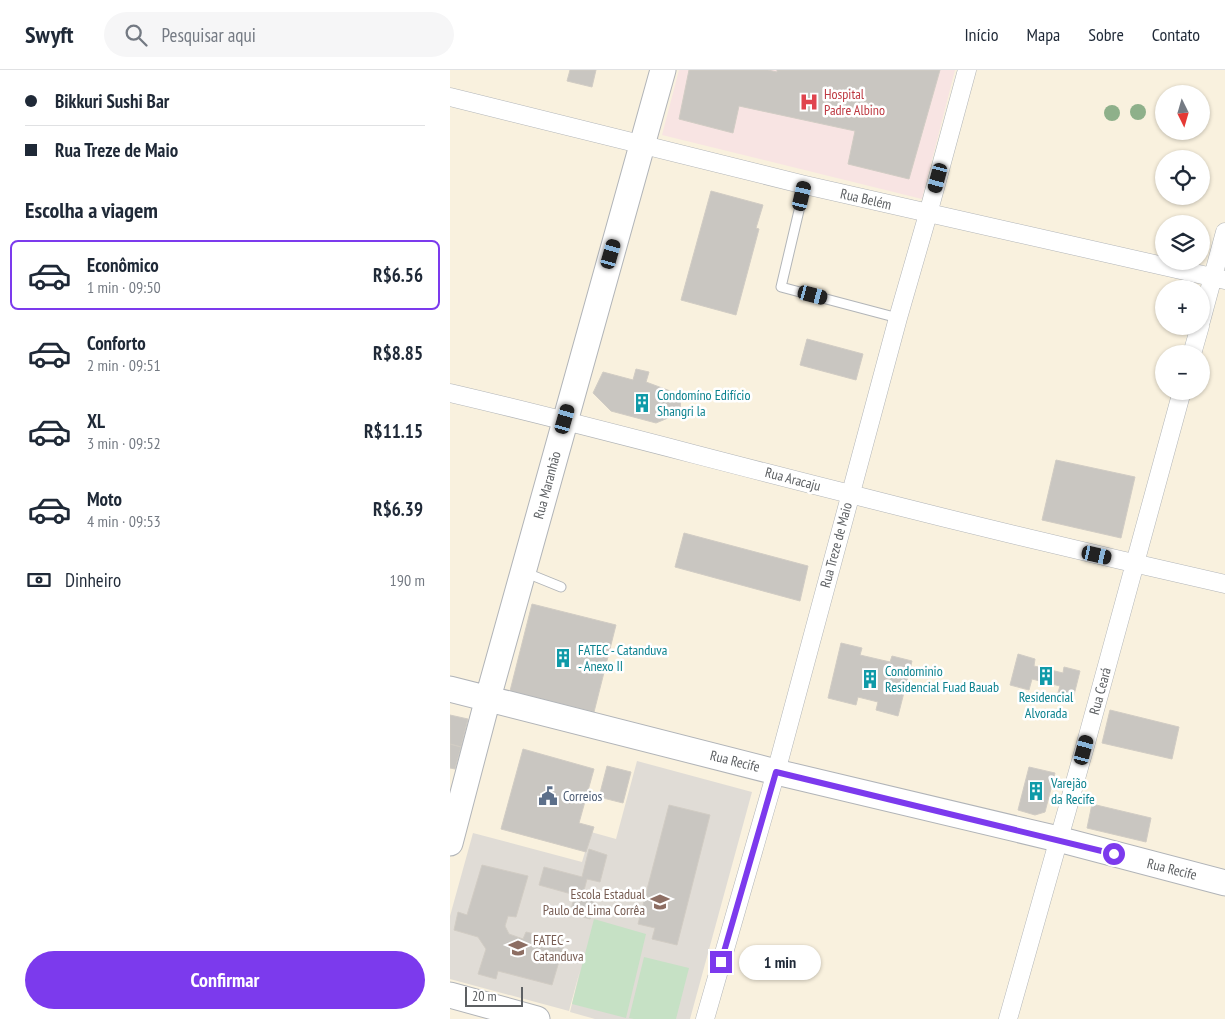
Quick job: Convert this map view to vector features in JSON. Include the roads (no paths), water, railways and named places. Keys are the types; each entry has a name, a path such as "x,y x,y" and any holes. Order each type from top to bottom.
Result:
{"main road":[{"name":"Rua Maranhão","path":"450,843 488,698 663,70"},
{"name":"Rua Recife","path":"450,689 776,772 1225,882"},
{"path":"450,995 537,1019"}],"street":[{"name":"Rua Treze de Maio","path":"705,1019 776,772 850,494 967,70"},
{"name":"Rua Belém","path":"450,97 928,214 1219,278"},
{"path":"1210,300 1219,278 1225,232"},
{"name":"Rua Aracaju","path":"450,392 565,419 850,494 1134,564 1225,584"},
{"name":"Rua Ceará","path":"1008,1019 1180,400"}],"lane":[{"path":"805,185 781,287 898,318"},
{"path":"524,572 561,586"}],"place":[{"name":"Hospital Padre Albino","path":"809,102"},
{"name":"Condomíno Edifício Shangri la","path":"642,403"},
{"name":"FATEC - Catanduva - Anexo II","path":"563,658"},
{"name":"Residencial Alvorada","path":"1046,676"},
{"name":"Condominio Residencial Fuad Bauab","path":"870,679"},
{"name":"Varejão da Recife","path":"1036,791"},
{"name":"Correios","path":"548,796"},
{"name":"Escola Estadual Paulo de Lima Corrêa","path":"660,902"},
{"name":"FATEC - Catanduva","path":"518,948"}]}
